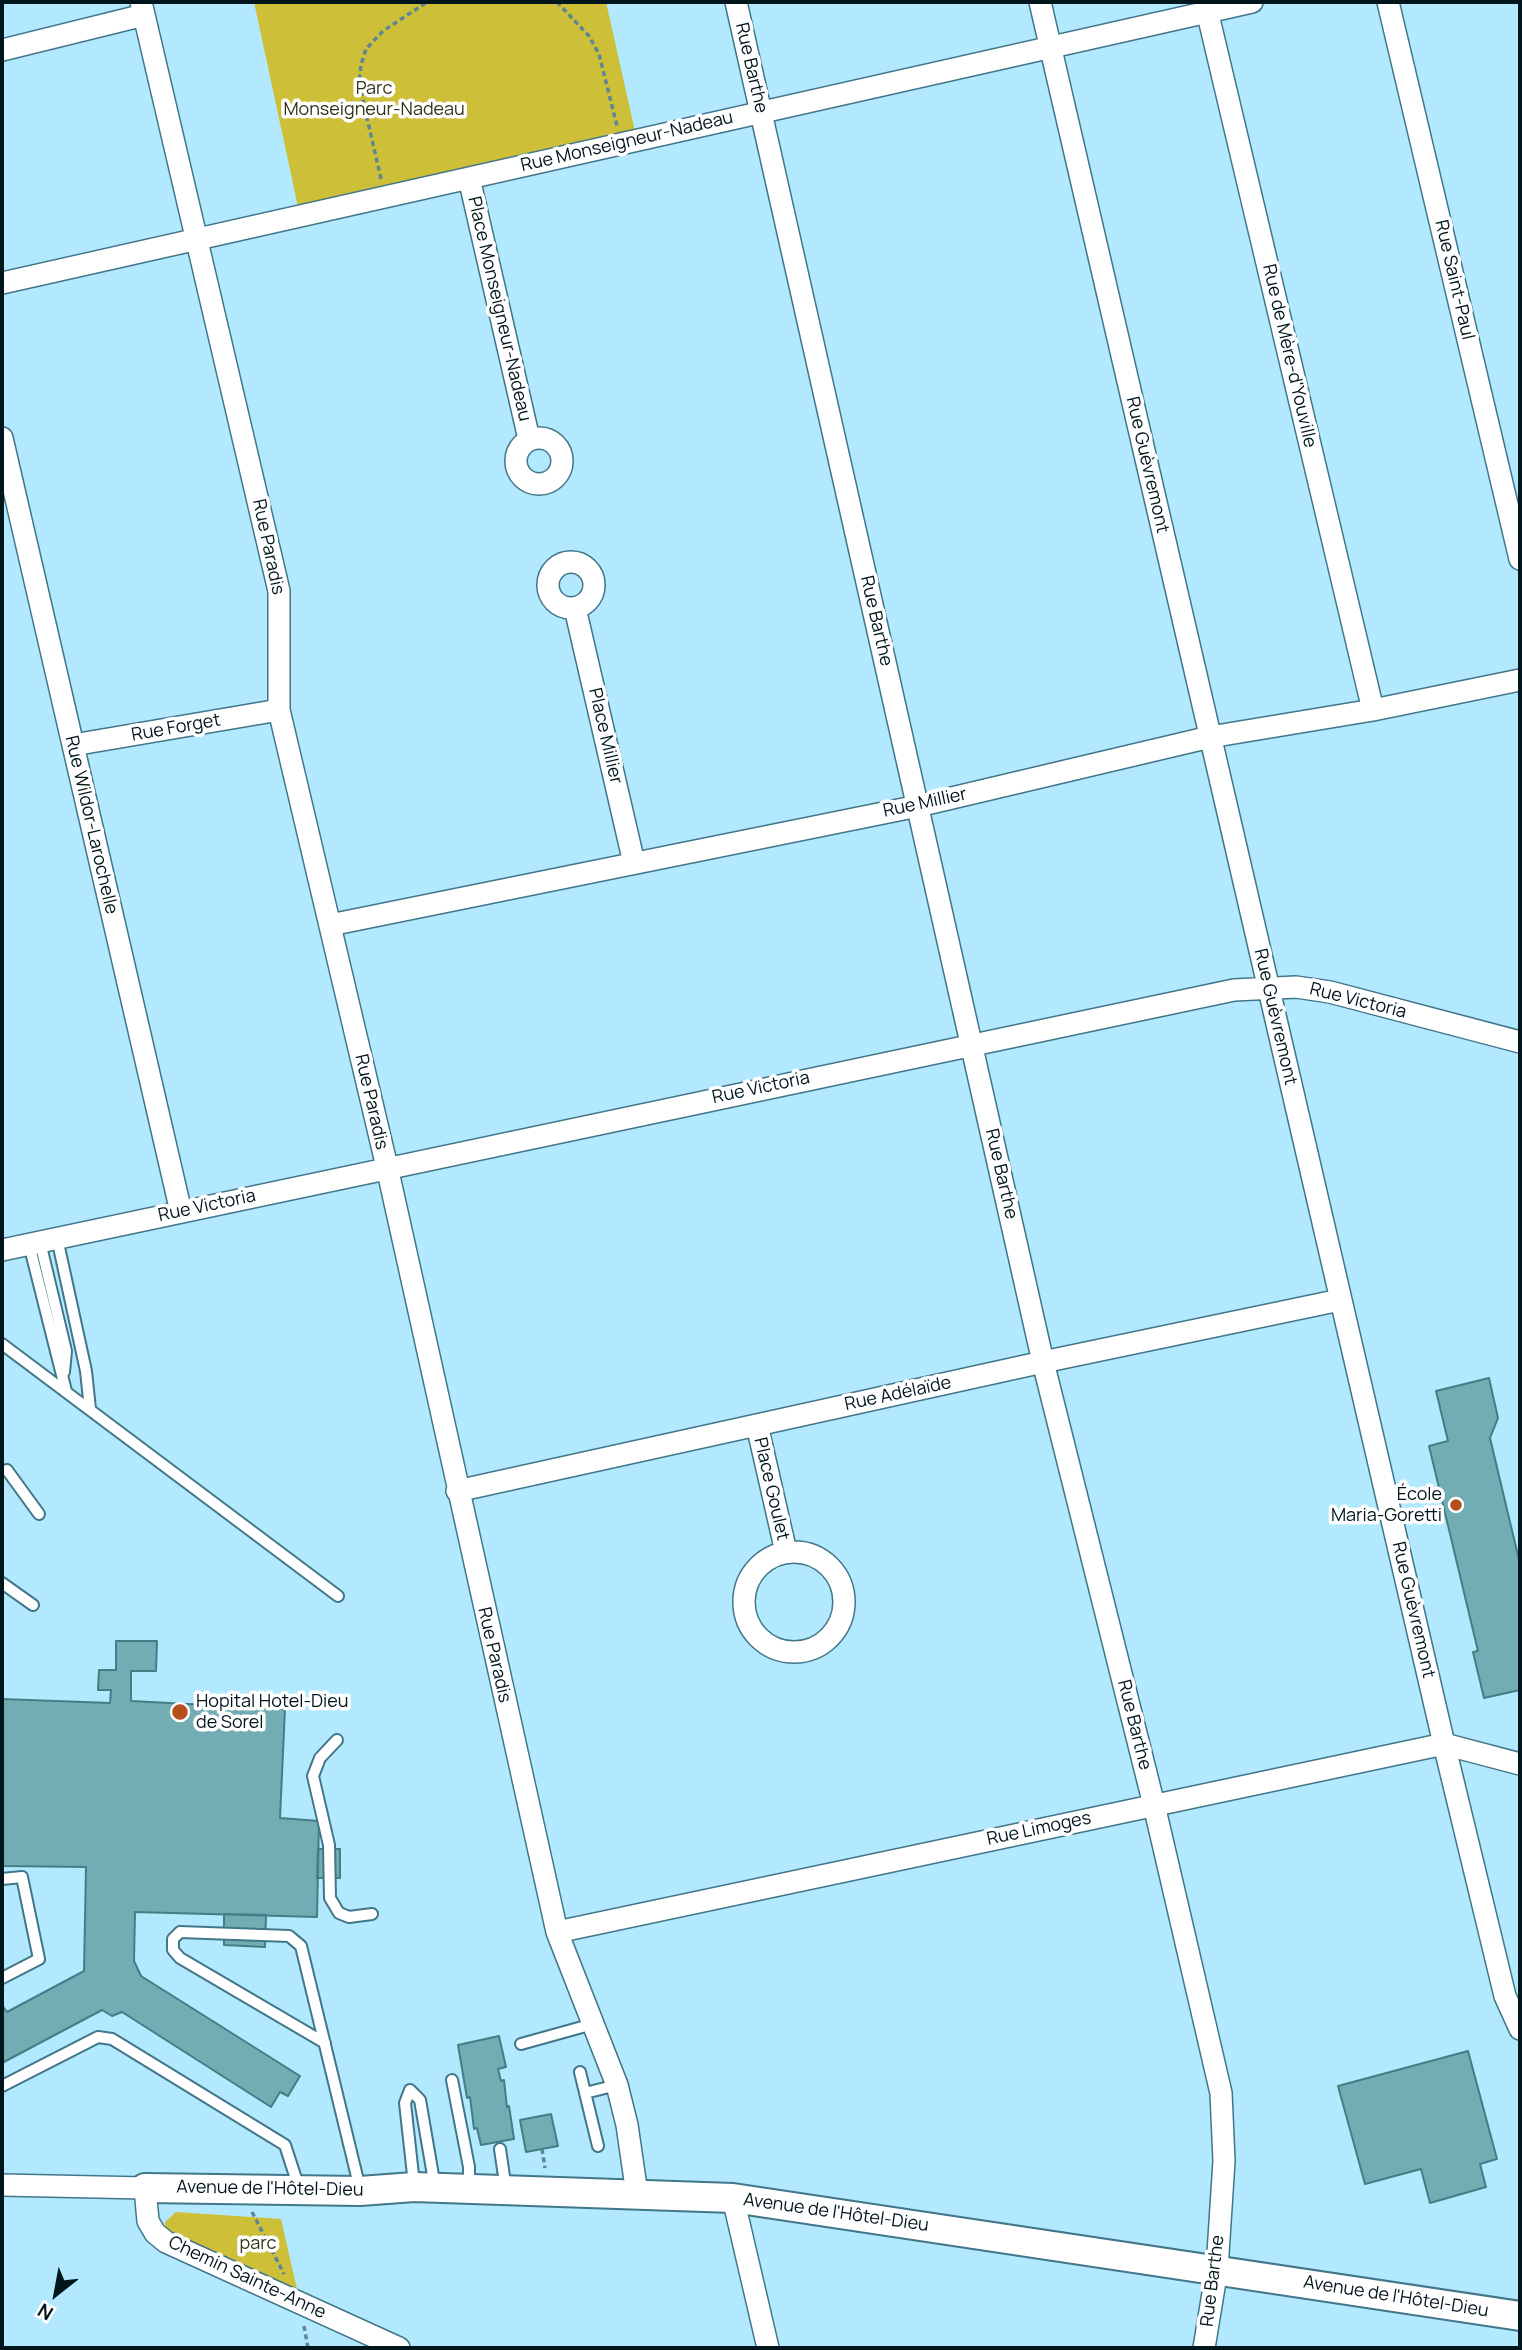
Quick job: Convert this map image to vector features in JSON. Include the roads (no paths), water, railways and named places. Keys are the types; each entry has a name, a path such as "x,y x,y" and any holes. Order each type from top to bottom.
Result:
{"street":[{"name":"Rue Barthe","path":"736,2 1043,1362 1154,1805 1221,2093 1224,2161 1217,2269 1204,2348"},
{"name":"Rue Guèvremont","path":"1040,2 1444,1744 1520,2029"},
{"name":"Rue Monseigneur-Nadeau","path":"2,283 1051,47 1206,7 1252,2"},
{"name":"Rue Saint-Paul","path":"1388,2 1520,559"},
{"name":"Rue de Mère-d'Youville","path":"1206,7 1373,710"},
{"path":"2,50 143,8"},
{"name":"Rue Paradis","path":"143,8 279,591 279,710 387,1167 557,1932 617,2085 627,2125 637,2194"},
{"name":"Place Monseigneur-Nadeau","path":"469,178 529,439"},
{"name":"Rue Wildor-Larochelle","path":"2,438 181,1212"},
{"name":"Place Millier","path":"575,608 634,863"},
{"name":"Rue Millier","path":"330,925 918,806 1210,737 1373,710 1520,680"},
{"name":"Rue Forget","path":"73,745 279,710"},
{"name":"Rue Victoria","path":"2,1250 972,1043 1234,990 1268,986 1330,992 1520,1042"},
{"name":"Rue Adélaïde","path":"457,1491 1043,1362 1340,1300"},
{"name":"Place Goulet","path":"757,1425 786,1552"},
{"name":"Place Goulet","path":"786,1552 802,1552 818,1557 841,1581 845,1598 840,1622 825,1642 794,1652 763,1641 752,1629 746,1614 744,1597 748,1581 757,1568 770,1558 786,1552"},
{"name":"Rue Limoges","path":"557,1932 1444,1744 1520,1764"},
{"path":"2,2185 145,2188"},
{"name":"Avenue de l'Hôtel-Dieu","path":"145,2188 360,2191 425,2187 733,2198 1520,2316"},
{"name":"Chemin Sainte-Anne","path":"145,2188 148,2221 155,2233 166,2242 399,2348"},
{"path":"733,2198 768,2348"}],"lane":[{"path":"42,1241 66,1351 66,1391"},
{"path":"42,1241 86,1371 90,1409"},
{"path":"2,1344 338,1596"},
{"path":"7,1470 40,1514"},
{"path":"2,1583 33,1605"},
{"path":"337,1740 320,1758 313,1776 329,1845 330,1898 339,1913 349,1917 372,1914"},
{"path":"2,1879 22,1877 39,1959 2,1978"},
{"path":"325,2043 180,1958 173,1950 173,1939 180,1932 289,1936 301,1946 325,2043 360,2191"},
{"path":"522,2044 593,2024"},
{"path":"2,2086 98,2037 112,2039 285,2145 299,2191"},
{"path":"580,2072 598,2146"},
{"path":"452,2080 468,2160 469,2189"},
{"path":"585,2093 617,2085"},
{"path":"411,2090 420,2100 425,2187 405,2103 411,2090"},
{"path":"500,2149 506,2190"}],"place":[{"name":"École Maria-Goretti","path":"1456,1505"},
{"name":"Hopital Hotel-Dieu de Sorel","path":"180,1712"}],"park label":[{"name":"Parc Monseigneur-Nadeau","path":"374,99"},
{"name":"parc","path":"258,2244"}]}
